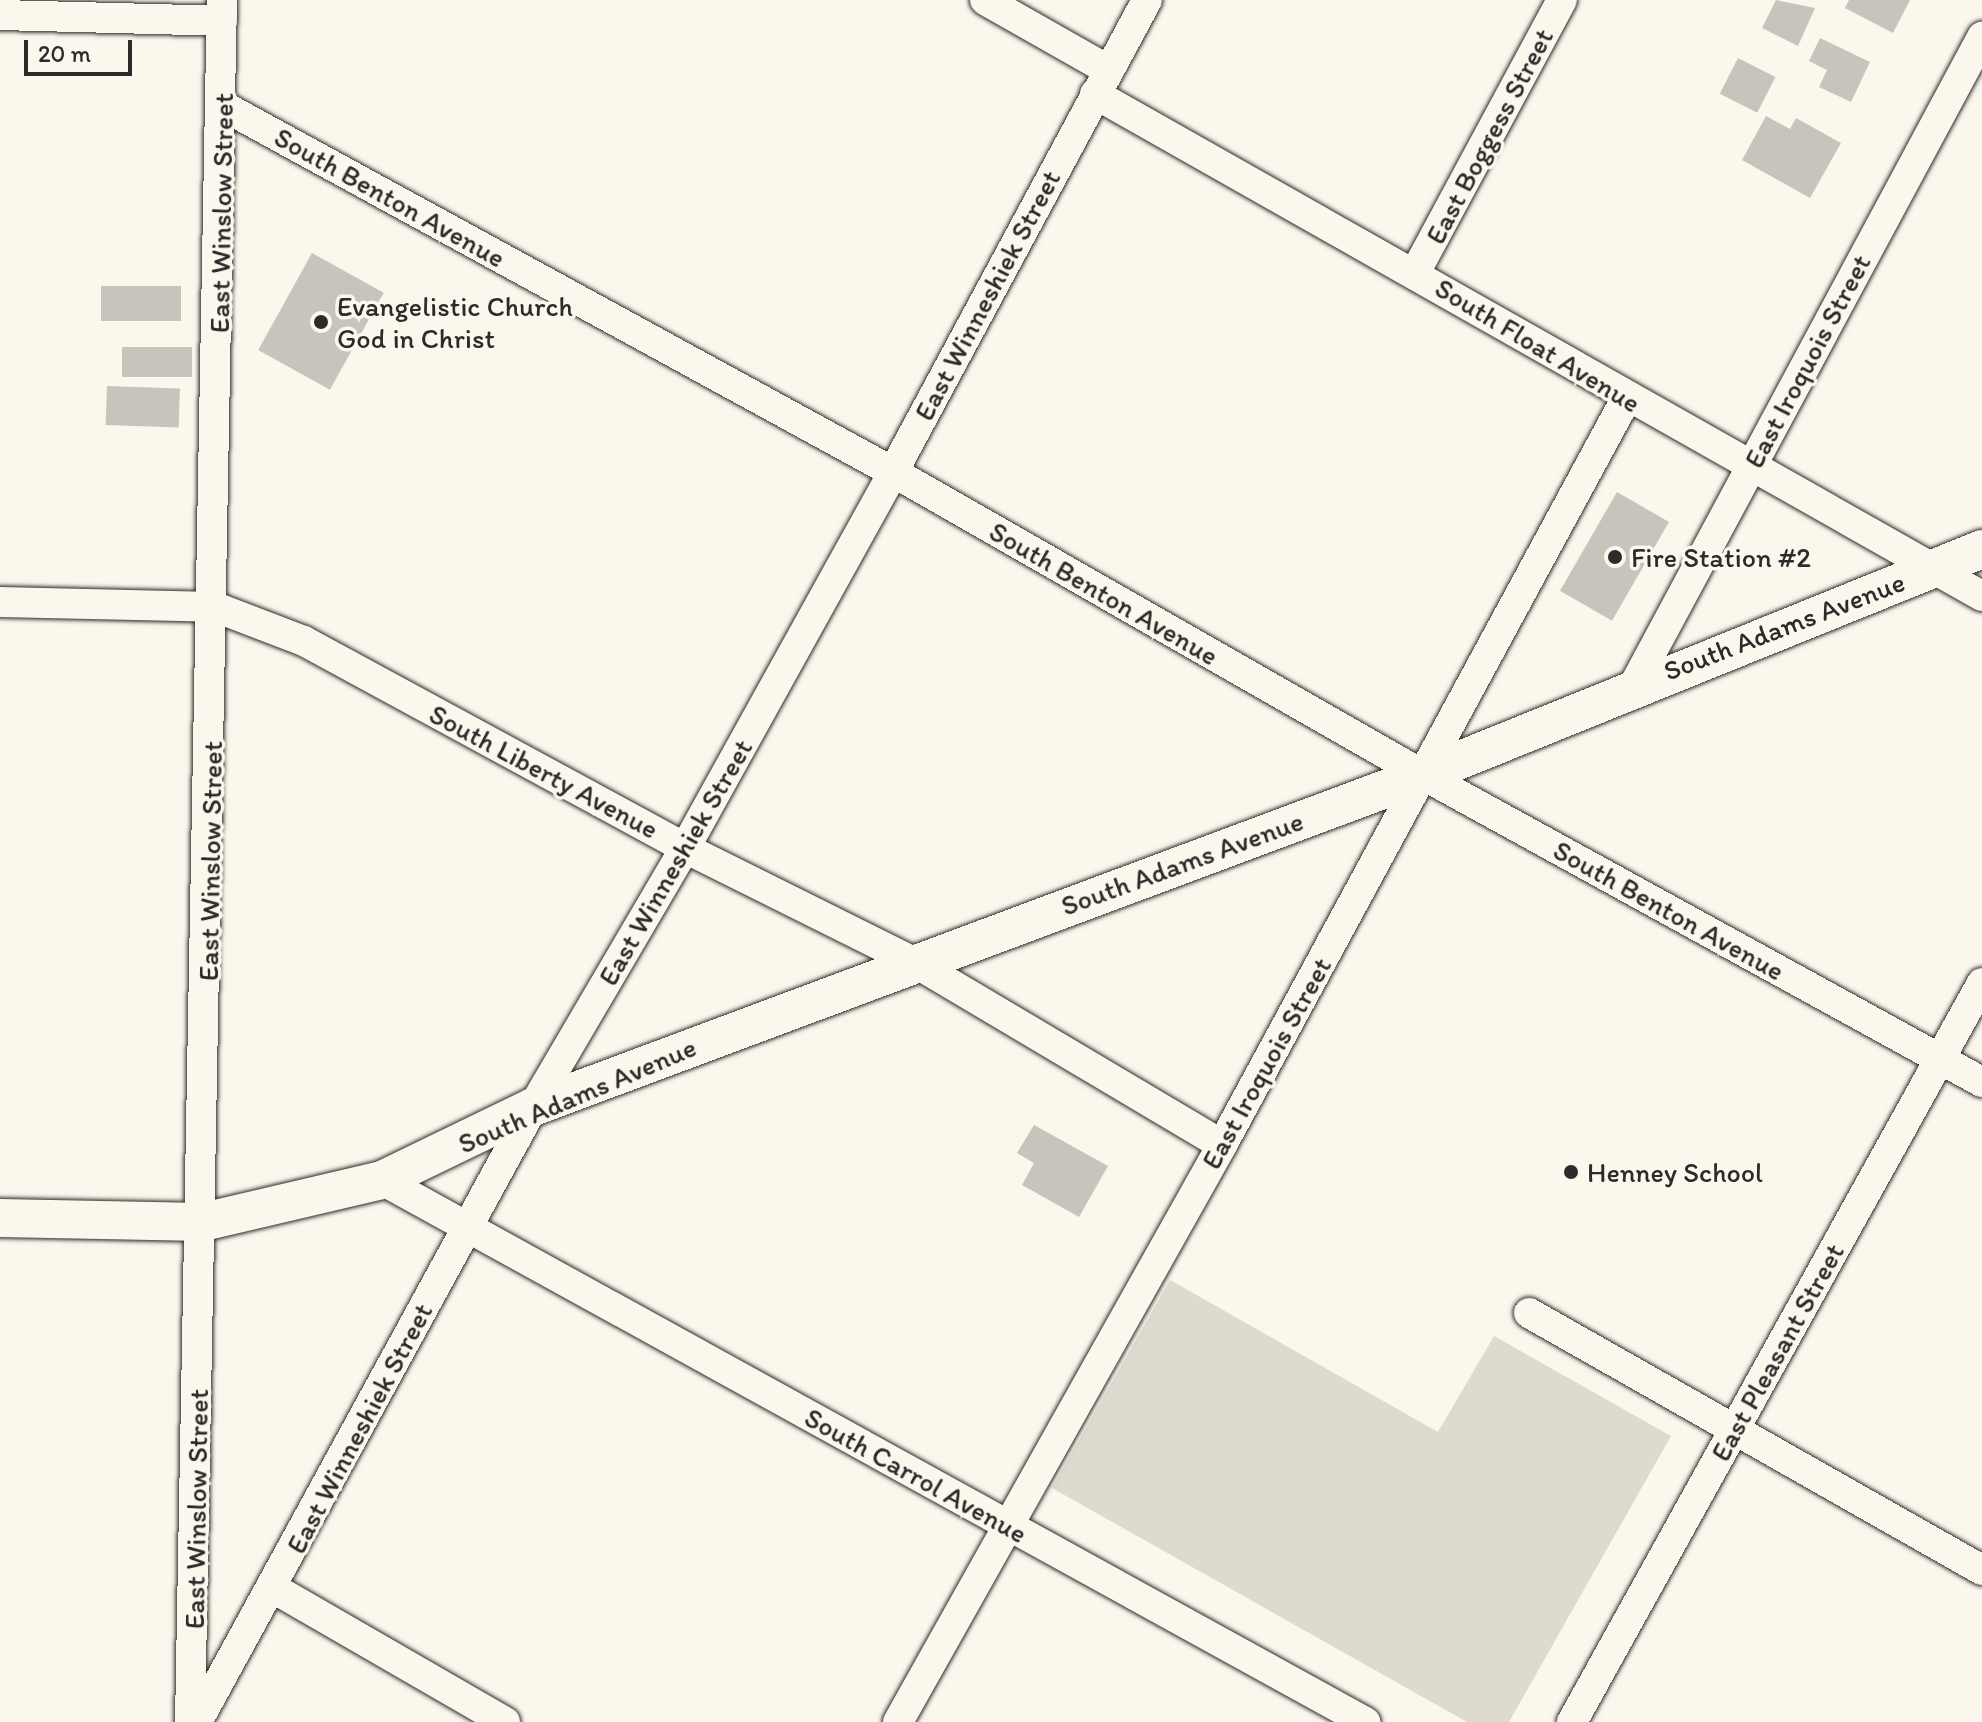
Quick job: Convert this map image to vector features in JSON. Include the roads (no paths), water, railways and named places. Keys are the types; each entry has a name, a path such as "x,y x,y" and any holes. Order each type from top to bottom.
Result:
{"street":[{"name":"South Float Avenue","path":"985,0 1102,82 1626,399 1982,596"},
{"name":"East Winneshiek Street","path":"197,1722 273,1588 533,1107 685,848 893,472 1147,0"},
{"name":"East Boggess Street","path":"1416,271 1562,0"},
{"path":"0,15 222,11"},
{"name":"East Winslow Street","path":"190,1722 215,607 222,11"},
{"name":"East Iroquois Street","path":"1634,685 1982,37"},
{"name":"South Benton Avenue","path":"223,106 893,472 1423,775 1982,1082"},
{"name":"East Iroquois Street","path":"898,1722 1222,1145 1626,399"},
{"name":"South Adams Avenue","path":"0,1218 203,1222 382,1180 533,1107 914,962 1423,775 1634,685 1982,549"},
{"name":"South Liberty Avenue","path":"0,602 215,607 304,641 685,848 914,962 1222,1145"},
{"name":"East Pleasant Street","path":"1572,1722 1982,983"},
{"path":"382,1180 467,1227"},
{"name":"South Carrol Avenue","path":"467,1227 1365,1722"},
{"path":"1529,1313 1982,1570"},
{"path":"273,1588 505,1722"}],"place":[{"name":"Evangelistic Church God in Christ","path":"321,322"},
{"name":"Fire Station #2","path":"1615,557"},
{"name":"Henney School","path":"1571,1172"}]}
